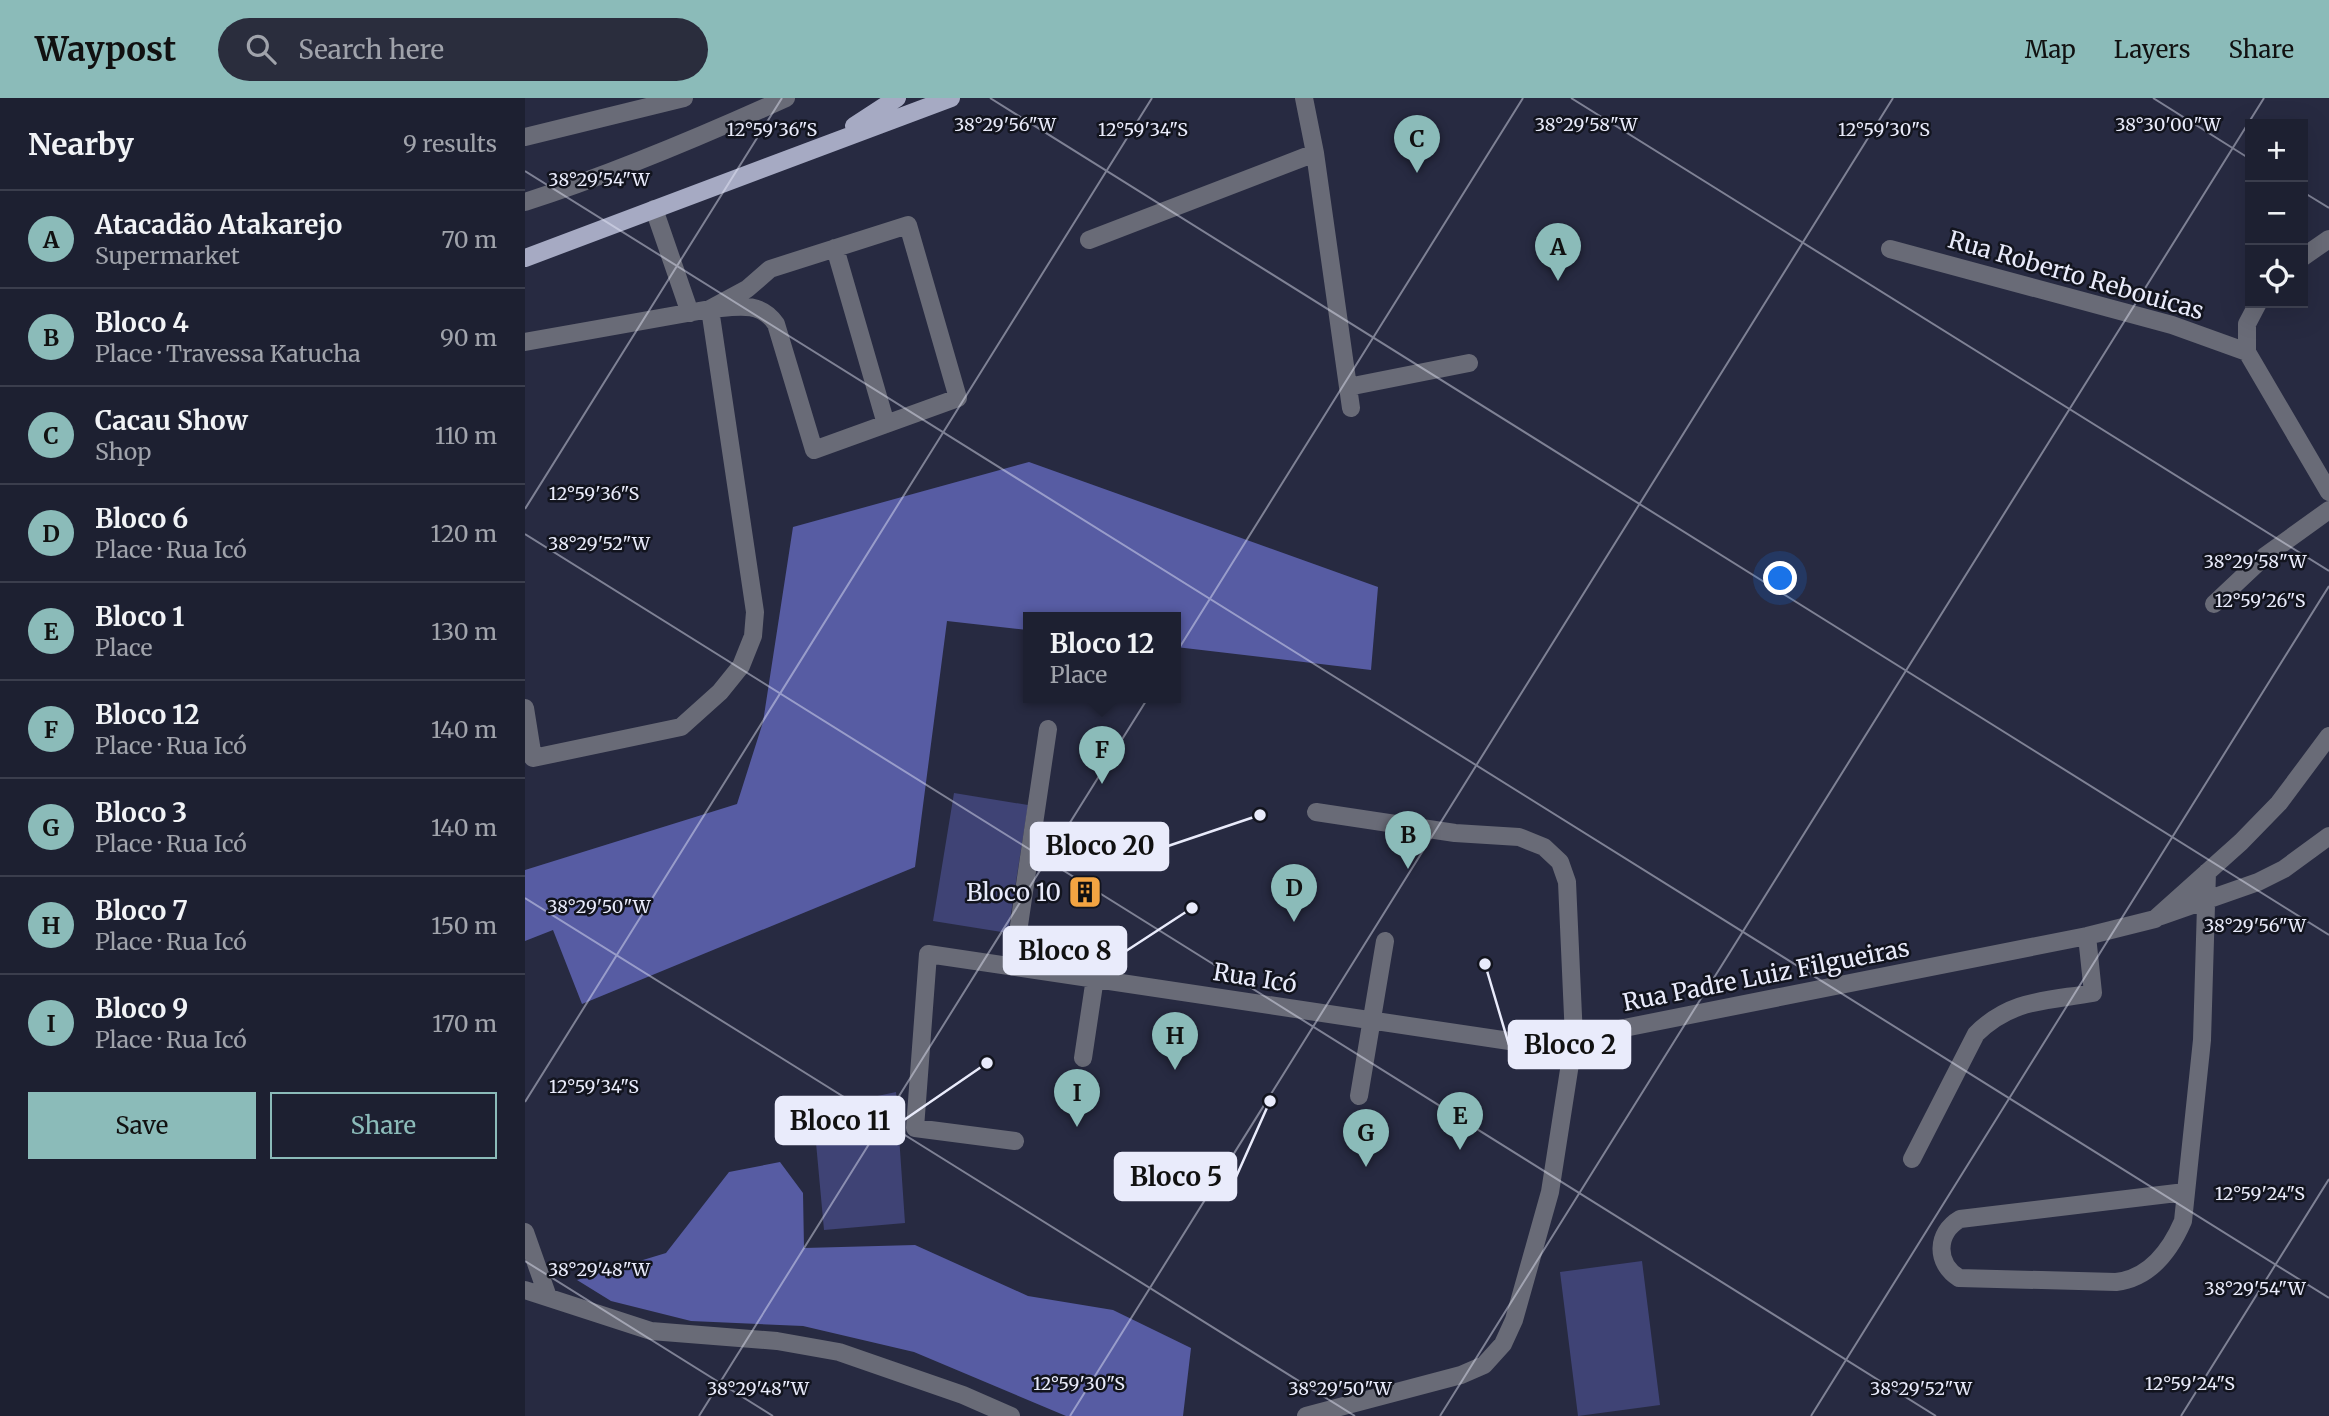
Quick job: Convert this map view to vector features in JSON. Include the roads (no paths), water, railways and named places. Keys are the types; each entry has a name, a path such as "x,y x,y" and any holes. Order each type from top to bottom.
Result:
{"main road":[{"path":"827,143 897,98"},
{"path":"526,258 951,98"}],"street":[{"path":"525,136 684,98"},
{"path":"525,202 591,181 689,142 786,98"},
{"path":"1304,98 1315,153 1351,408"},
{"path":"1089,240 1315,153"},
{"path":"654,209 690,313"},
{"path":"525,342 710,309 751,306 771,316 814,450 958,398 908,225 771,269 747,289 710,309"},
{"path":"2308,254 2329,239"},
{"path":"835,248 886,424"},
{"name":"Rua Roberto Rebouicas","path":"1890,249 2172,325 2247,352"},
{"path":"2255,308 2247,324 2247,352 2329,492"},
{"path":"525,708 533,758 681,727 720,692 741,666 753,636 755,612 710,309"},
{"path":"1348,387 1469,363"},
{"path":"2214,604 2265,556 2329,510"},
{"path":"1013,966 1048,729"},
{"name":"Rua Padre Luiz Filgueiras","path":"1574,1038 2087,936 2155,919 2279,803 2329,736"},
{"path":"1306,1416 1461,1375 1484,1365 1503,1344 1514,1320 1550,1192 1574,1038 1567,882 1560,862 1544,847 1518,837 1455,834 1316,812"},
{"path":"2155,919 2208,901 2284,869 2329,836"},
{"path":"2185,1192 1960,1219 1948,1226 1943,1235 1941,1259 1948,1272 1959,1278 2116,1282 2134,1280 2148,1271 2175,1240 2183,1221 2202,1040 2207,872"},
{"path":"1912,1159 1976,1034 1992,1018 2010,1008 2093,993 2087,936"},
{"path":"1359,1096 1385,941"},
{"name":"Rua Icó","path":"1015,1141 915,1128 928,954 1516,1041 1574,1038"},
{"path":"1083,1058 1095,978"},
{"path":"525,1231 548,1297"},
{"path":"525,1290 650,1331 777,1341 839,1352 963,1395 1011,1416"}],"place":[{"name":"Cacau Show","path":"1417,173"},
{"name":"Atacadão Atakarejo","path":"1558,281"},
{"name":"Bloco 12","path":"1102,784"},
{"name":"Bloco 20","path":"1260,815"},
{"name":"Bloco 4","path":"1408,869"},
{"name":"Bloco 10","path":"1085,892"},
{"name":"Bloco 8","path":"1192,908"},
{"name":"Bloco 6","path":"1294,922"},
{"name":"Bloco 2","path":"1485,964"},
{"name":"Bloco 11","path":"987,1063"},
{"name":"Bloco 7","path":"1175,1070"},
{"name":"Bloco 5","path":"1270,1101"},
{"name":"Bloco 9","path":"1077,1127"},
{"name":"Bloco 1","path":"1460,1150"},
{"name":"Bloco 3","path":"1366,1167"}]}
